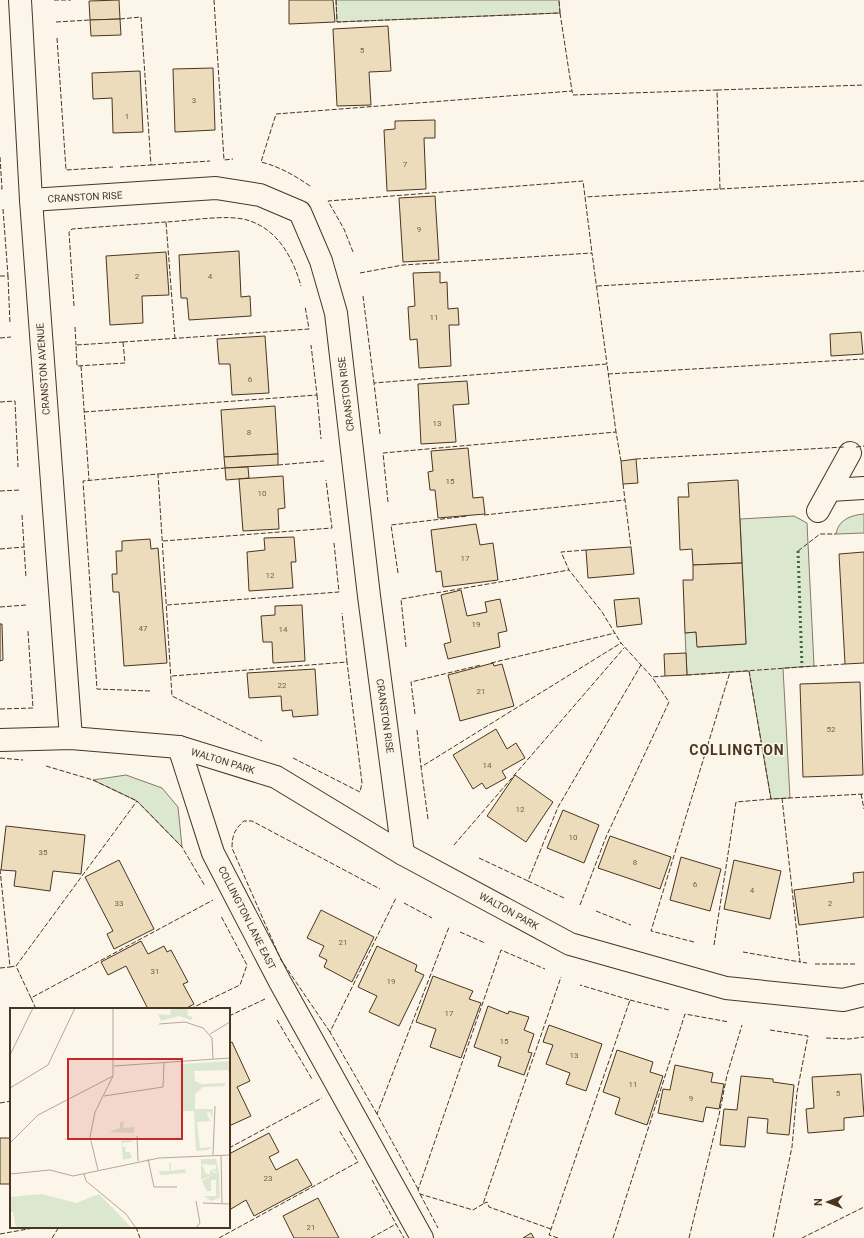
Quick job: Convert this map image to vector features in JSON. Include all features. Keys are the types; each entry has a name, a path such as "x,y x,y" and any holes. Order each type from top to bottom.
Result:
{"street":[{"name":"CRANSTON AVENUE","path":"20,0 31,200 71,738"},
{"name":"CRANSTON RISE","path":"31,200 216,188 260,195 300,212 321,261 336,313 369,596 403,854"},
{"path":"818,511 850,453"},
{"path":"830,490 864,488"},
{"path":"0,740 71,738 179,747"},
{"name":"WALTON PARK","path":"179,747 276,777 403,854 570,944 726,988 843,1000 864,995"},
{"name":"COLLINGTON LANE EAST","path":"179,747 213,853 280,982 422,1238"}],"green space":[{"path":"336,0 559,0 560,13 337,22"},
{"path":"864,514 864,533 836,534 839,525 846,519"},
{"path":"794,516 807,523 814,666 783,668 790,798 771,799 749,671 687,675 685,633 696,632 698,647 746,644 740,519"},
{"path":"126,775 162,788 178,807 182,847 137,801 93,780"}],"building":[{"path":"119,0 120,19 90,20 89,1"},
{"path":"289,0 333,0 335,22 289,24"},
{"path":"120,19 121,35 91,36 90,20"},
{"path":"388,26 391,71 369,72 371,105 337,106 333,29"},
{"path":"213,68 215,130 175,132 173,69"},
{"path":"140,71 143,132 113,133 112,98 93,99 92,73"},
{"path":"435,120 435,138 424,138 426,189 387,191 384,130 395,129 395,121"},
{"path":"435,196 439,260 403,262 399,198"},
{"path":"239,251 241,297 250,296 251,316 189,320 187,298 181,298 179,255"},
{"path":"166,252 169,295 142,296 143,323 110,325 106,256"},
{"path":"440,272 440,283 447,282 448,309 458,308 459,325 449,325 451,366 419,368 417,339 410,340 408,307 415,306 413,273"},
{"path":"861,332 863,354 831,356 830,334"},
{"path":"265,336 269,393 232,395 230,364 219,364 217,339"},
{"path":"467,381 469,404 453,405 456,442 421,444 418,384"},
{"path":"275,406 278,454 224,457 221,410"},
{"path":"468,448 473,498 483,497 485,514 438,518 435,490 430,490 428,472 433,471 431,451"},
{"path":"278,454 278,465 225,468 224,457"},
{"path":"636,459 638,483 623,484 621,461"},
{"path":"248,467 249,478 226,480 225,468"},
{"path":"283,476 285,508 278,509 279,529 243,531 239,479"},
{"path":"738,480 742,563 693,565 692,549 680,550 678,497 689,497 688,483"},
{"path":"476,524 480,545 493,543 498,580 443,587 441,571 436,572 431,530"},
{"path":"294,537 296,562 291,562 293,588 249,591 247,552 265,550 264,538"},
{"path":"150,539 151,549 158,548 167,663 124,666 119,592 113,592 112,574 117,574 116,551 122,551 122,541"},
{"path":"631,547 634,574 588,578 586,550"},
{"path":"864,552 864,663 845,664 839,554"},
{"path":"742,563 746,644 697,647 696,632 685,633 683,580 693,580 693,565"},
{"path":"461,590 467,616 487,612 485,602 500,599 507,631 498,633 500,647 448,659 444,644 451,642 441,595"},
{"path":"639,598 642,624 617,627 614,600"},
{"path":"302,605 305,661 273,663 272,642 263,642 261,616 275,615 275,606"},
{"path":"0,624 2,624 3,660 0,661"},
{"path":"686,653 687,675 665,676 664,654"},
{"path":"493,663 494,666 502,664 514,706 460,721 448,675"},
{"path":"315,669 318,715 293,717 292,710 282,711 281,696 249,698 247,673"},
{"path":"860,682 863,775 803,777 800,684"},
{"path":"496,729 507,749 516,743 525,758 502,771 506,778 486,789 482,783 473,789 453,755"},
{"path":"515,775 553,802 526,842 487,816"},
{"path":"563,810 599,825 584,863 547,848"},
{"path":"6,826 85,835 81,874 53,871 50,891 14,886 16,871 1,870"},
{"path":"610,836 671,857 660,889 598,868"},
{"path":"681,857 721,869 710,911 670,900"},
{"path":"119,860 154,929 114,949 107,934 113,931 85,877"},
{"path":"734,860 781,871 770,919 724,909"},
{"path":"864,872 864,917 799,925 794,890 854,882 853,873"},
{"path":"321,910 374,937 352,982 324,967 327,960 319,956 324,946 307,938"},
{"path":"141,941 148,954 164,946 167,952 171,950 188,982 183,984 194,1004 187,1008 147,1008 126,966 108,975 101,962"},
{"path":"377,946 417,965 415,971 424,975 399,1026 369,1012 377,996 358,987"},
{"path":"433,976 473,991 469,999 481,1003 461,1058 430,1047 436,1029 416,1022"},
{"path":"488,1006 508,1014 509,1011 529,1017 524,1030 534,1034 528,1052 532,1053 524,1075 498,1066 501,1057 474,1047"},
{"path":"549,1025 602,1044 586,1091 566,1084 570,1073 546,1064 553,1045 543,1042"},
{"path":"232,1042 250,1081 237,1087 251,1116 230,1126 230,1043"},
{"path":"617,1050 653,1062 650,1072 663,1076 647,1125 615,1114 620,1098 603,1092"},
{"path":"675,1065 713,1073 711,1082 724,1084 719,1109 706,1107 703,1122 658,1113 663,1089 670,1090"},
{"path":"861,1074 864,1116 844,1118 844,1130 808,1133 806,1109 814,1108 812,1077"},
{"path":"741,1076 773,1079 773,1082 794,1085 789,1135 767,1133 768,1119 748,1117 745,1147 720,1145 724,1109 737,1110"},
{"path":"269,1133 279,1152 269,1157 276,1170 297,1159 312,1185 254,1216 246,1200 231,1209 230,1153"},
{"path":"0,1138 10,1138 10,1184 0,1184"},
{"path":"318,1198 339,1238 294,1238 283,1216"},
{"path":"531,1233 534,1238 523,1238"}],"hedge":[{"path":"798,551 802,667"}],"fence":[{"path":"54,0 71,0"},
{"path":"214,0 224,160 233,159"},
{"path":"336,0 337,22 560,13 559,0"},
{"path":"560,13 572,91"},
{"path":"120,19 141,17 151,165 120,167"},
{"path":"56,22 90,20"},
{"path":"57,38 66,170 113,167"},
{"path":"717,90 864,85"},
{"path":"310,186 287,172 261,162 276,114 572,91 573,95 717,90 720,189 585,197"},
{"path":"0,157 2,189 0,189"},
{"path":"151,165 210,161"},
{"path":"353,252 344,229 328,201 583,181 592,253"},
{"path":"720,189 864,181"},
{"path":"3,209 8,276"},
{"path":"175,339 166,222 207,218 239,218 258,224 276,237 283,246 294,265 301,286"},
{"path":"74,306 69,232 72,229 166,222"},
{"path":"360,273 403,265 592,253 607,364"},
{"path":"597,286 864,271"},
{"path":"0,276 8,276 10,324"},
{"path":"363,296 374,383"},
{"path":"123,342 309,329 305,306"},
{"path":"75,327 76,345"},
{"path":"0,338 11,337"},
{"path":"123,342 125,363 77,366 76,345 123,342"},
{"path":"84,412 317,395 311,345"},
{"path":"608,374 864,359"},
{"path":"380,434 374,383 607,364 616,432"},
{"path":"81,366 89,480"},
{"path":"317,395 321,439"},
{"path":"0,402 15,401 18,467"},
{"path":"388,502 383,453 616,432 621,461"},
{"path":"856,447 864,446"},
{"path":"636,459 844,447"},
{"path":"278,465 324,461"},
{"path":"158,474 225,468"},
{"path":"150,691 97,689 83,481 158,474 172,696 262,741"},
{"path":"163,541 332,528 326,480"},
{"path":"623,484 631,547"},
{"path":"0,491 20,490"},
{"path":"484,515 625,500"},
{"path":"22,515 26,578"},
{"path":"398,573 391,525 468,516"},
{"path":"798,551 820,534 836,534"},
{"path":"167,605 339,592 334,543"},
{"path":"0,549 24,547"},
{"path":"586,550 561,552 569,570 602,612 621,643 652,677 665,676"},
{"path":"406,647 401,599 569,570"},
{"path":"0,607 26,605"},
{"path":"172,676 347,662 342,613"},
{"path":"0,709 33,708 28,631"},
{"path":"491,663 615,633"},
{"path":"428,819 421,767 621,643"},
{"path":"454,845 624,648"},
{"path":"293,758 360,792 362,783 347,662"},
{"path":"687,675 845,664"},
{"path":"415,714 411,682 481,665"},
{"path":"564,898 528,881 558,807 641,665"},
{"path":"749,671 771,799 864,794"},
{"path":"694,942 651,931 730,672"},
{"path":"580,905 606,837 669,702 652,677"},
{"path":"417,730 421,767"},
{"path":"0,758 23,760"},
{"path":"46,766 93,780 137,801"},
{"path":"861,794 864,809"},
{"path":"782,798 800,962 807,963"},
{"path":"714,945 736,802 771,799"},
{"path":"31,998 16,966 137,801 182,847 205,886"},
{"path":"330,1032 281,960 232,848 235,833 244,821 252,821 380,889"},
{"path":"479,858 528,881"},
{"path":"0,869 10,967 16,966"},
{"path":"377,1114 330,1032 396,898"},
{"path":"36,1008 31,998 213,900"},
{"path":"404,903 432,918"},
{"path":"596,911 631,925"},
{"path":"192,1008 240,985 247,965 221,916"},
{"path":"418,1189 377,1114 449,927"},
{"path":"460,932 485,943"},
{"path":"483,1204 473,1210 420,1194 418,1190 501,950 545,969"},
{"path":"743,952 800,962"},
{"path":"815,964 857,964"},
{"path":"0,968 10,967"},
{"path":"551,1229 489,1207 487,1202 483,1204 561,977"},
{"path":"558,1238 549,1235 630,1000 580,985"},
{"path":"230,1016 265,999"},
{"path":"630,1000 669,1010"},
{"path":"613,1238 685,1014 729,1022"},
{"path":"277,1020 312,1079"},
{"path":"689,1238 719,1115 727,1075 742,1025"},
{"path":"770,1030 808,1036 797,1092 792,1147 773,1238"},
{"path":"826,1038 849,1039 864,1037"},
{"path":"230,1147 322,1098"},
{"path":"0,1103 10,1101"},
{"path":"219,1238 358,1162 339,1130"},
{"path":"372,1180 396,1224"},
{"path":"420,1194 438,1228"},
{"path":"802,1238 864,1207"},
{"path":"371,1238 396,1224 404,1238"},
{"path":"0,1234 33,1228"},
{"path":"52,1238 58,1228"},
{"path":"136,1228 140,1238"}],"district":[{"name":"COLLINGTON","path":"737,750"}]}
